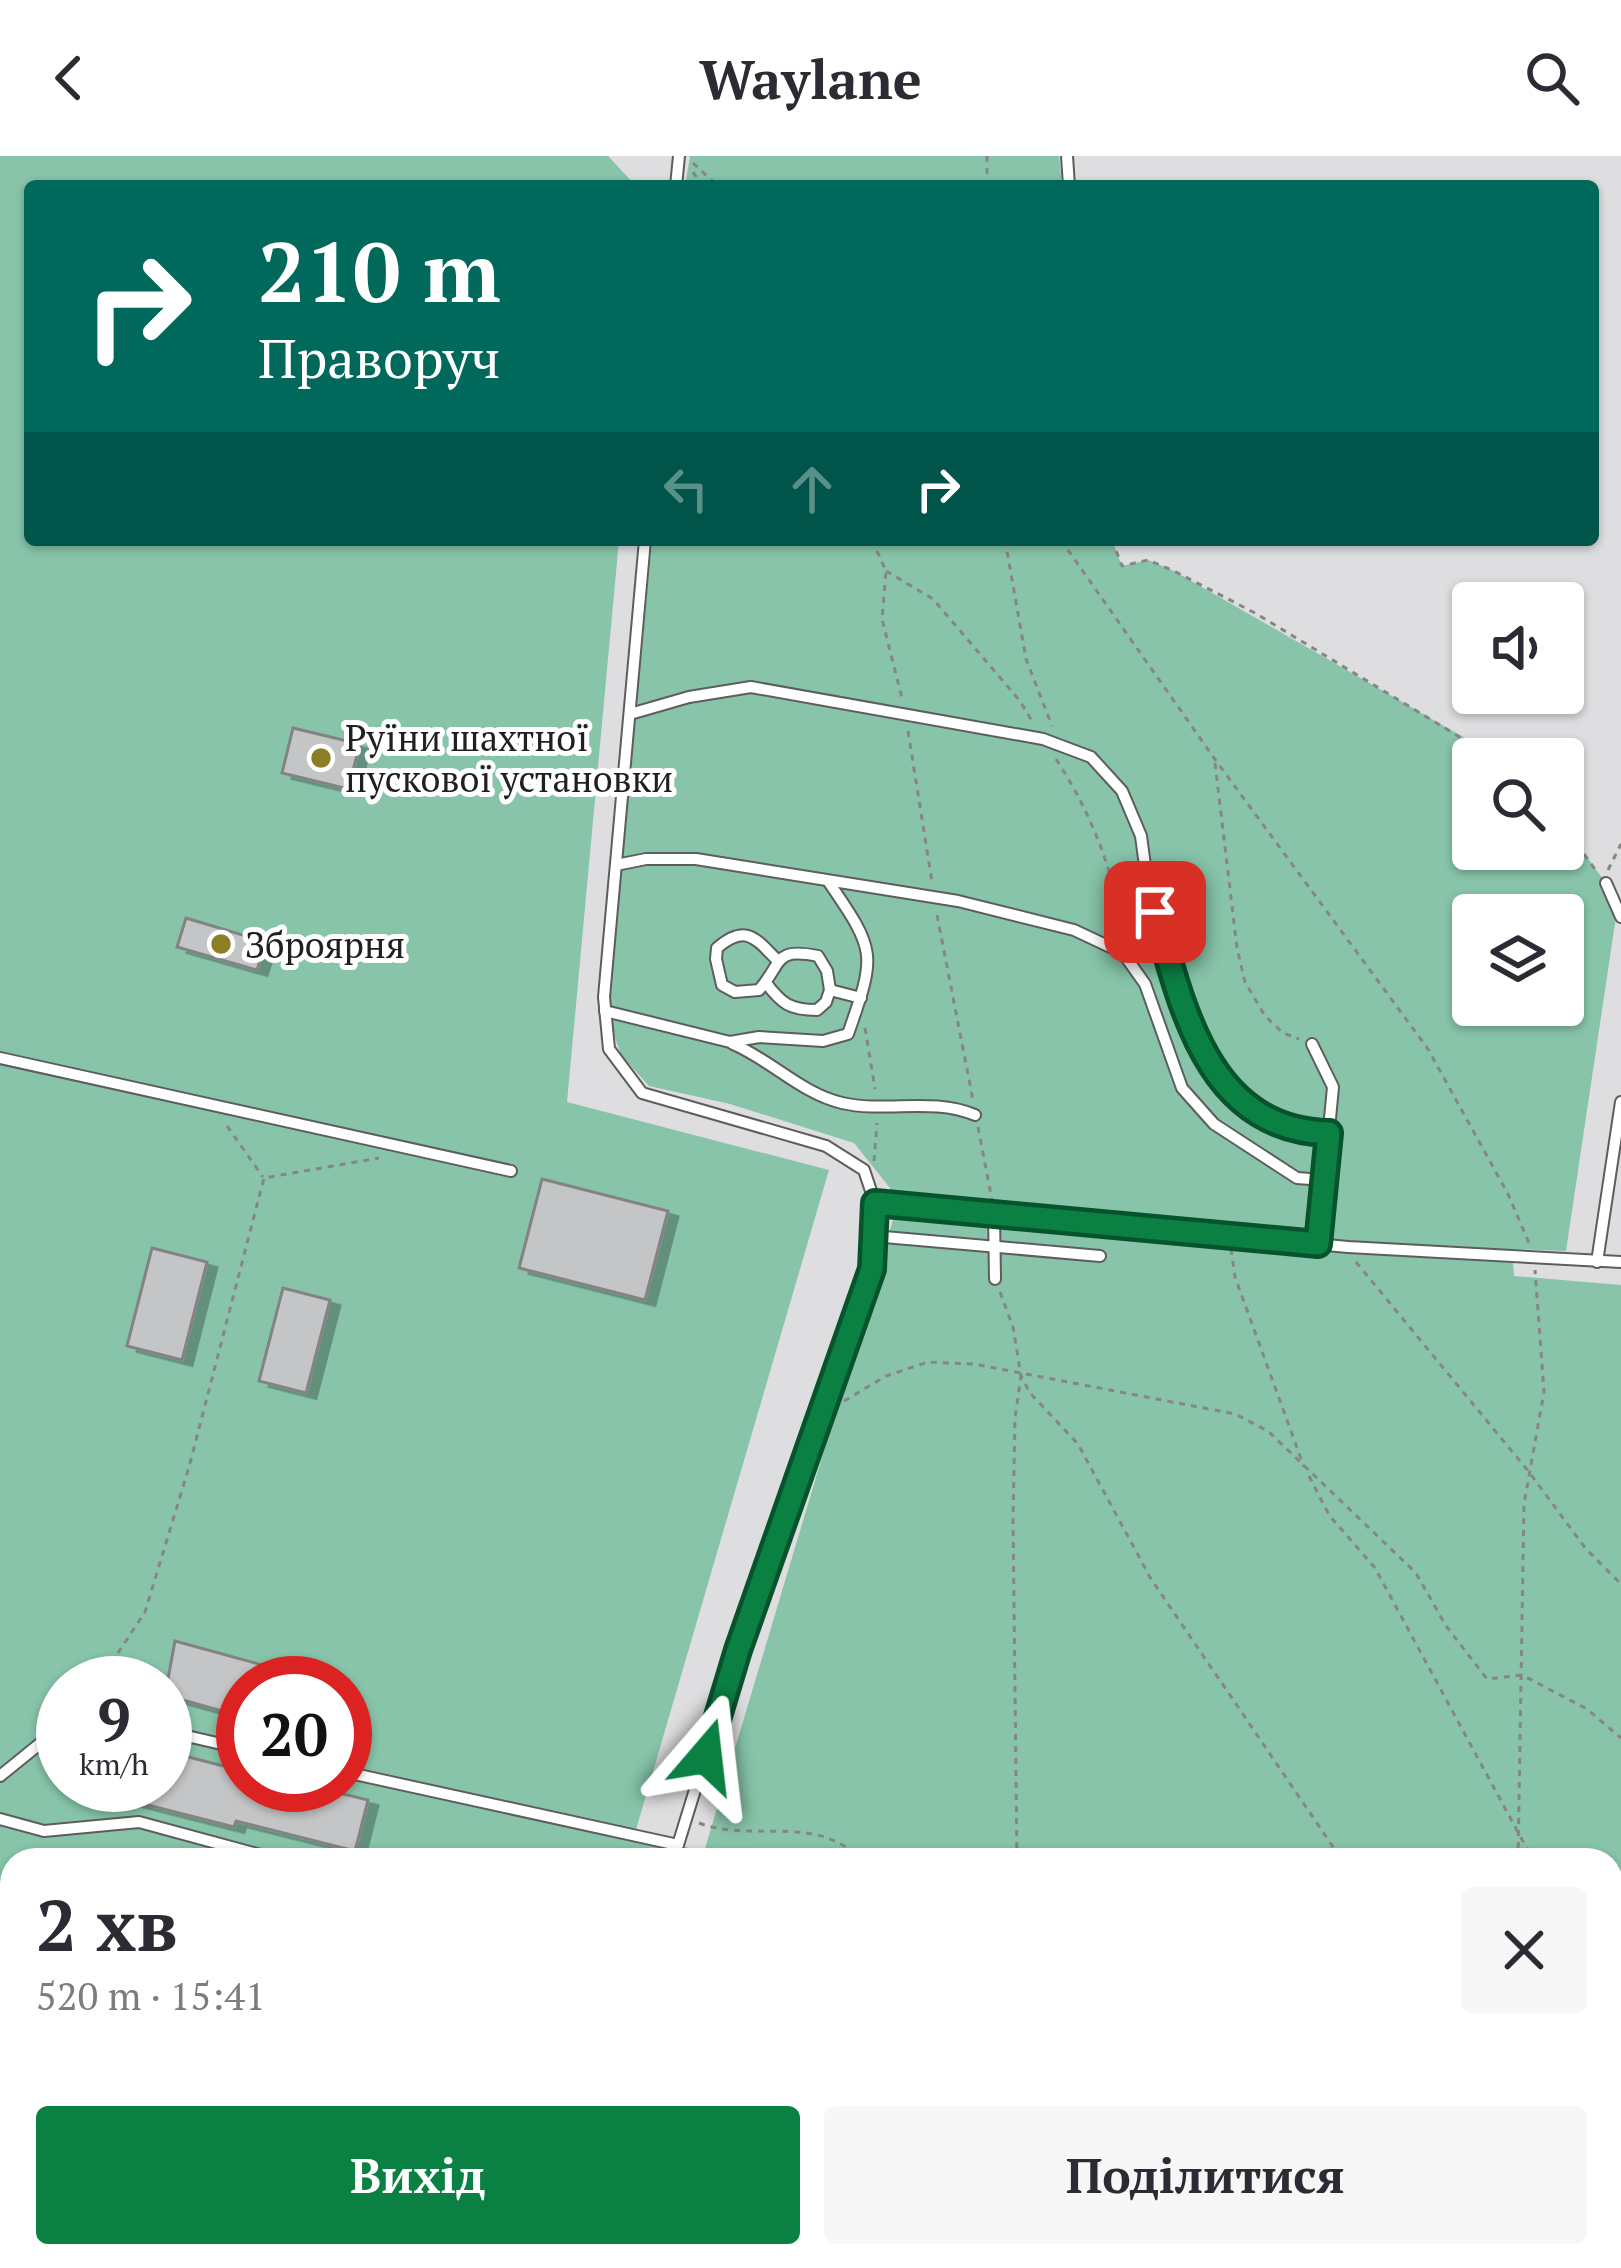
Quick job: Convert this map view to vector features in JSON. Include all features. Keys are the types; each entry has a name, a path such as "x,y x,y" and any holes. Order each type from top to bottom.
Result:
{"lane":[{"path":"372,1778 678,1844 738,1650 872,1269 875,1203 864,1170 826,1146 642,1093 609,1049 605,1010 644,546"},
{"path":"630,714 689,697 752,687 905,712 1059,744 1090,757 1122,791 1141,836 1148,887 1180,1002 1224,1087 1265,1117 1301,1132 1329,1133"},
{"path":"616,865 696,860 934,898 1074,930 1123,953 1144,984 1182,1088 1214,1124 1298,1178 1324,1180"},
{"path":"730,1042 759,1037 823,1041 848,1034 870,958 860,930 828,880"},
{"path":"1606,883 1621,917"},
{"path":"766,983 779,1002 804,1010 817,1010 826,1002 830,990 827,971 818,956 790,952 776,959 766,983 746,993 722,985 717,948 726,940 752,935 776,959"},
{"path":"830,990 860,1002"},
{"path":"605,1010 730,1042 828,1099 848,1105 958,1108 976,1115"},
{"path":"1312,1044 1334,1087 1318,1244"},
{"path":"0,1058 511,1171"},
{"path":"1597,1262 1621,1102"},
{"path":"875,1203 1318,1244 1621,1262"},
{"path":"994,1214 995,1280"},
{"path":"873,1236 1100,1256"},
{"path":"0,1776 36,1747"},
{"path":"0,1819 44,1831 139,1822 235,1848"}],"path":[{"path":"682,156 711,180"},
{"path":"875,546 886,571 883,619 905,712 934,898 994,1214"},
{"path":"1006,546 1026,659 1059,744"},
{"path":"1065,546 1178,705"},
{"path":"1114,546 1122,566 1148,560 1215,592 1461,738"},
{"path":"1214,758 1245,982 1265,1016 1283,1033 1312,1044"},
{"path":"1606,883 1621,844"},
{"path":"1584,853 1606,883"},
{"path":"860,1002 877,1104 874,1161 864,1170"},
{"path":"212,1105 264,1178"},
{"path":"264,1178 419,1150"},
{"path":"116,1656 145,1612 189,1467 264,1178"},
{"path":"1229,1236 1235,1277 1307,1472 1329,1514 1375,1568 1527,1848"},
{"path":"1348,1246 1361,1272 1529,1472 1586,1549 1621,1584"},
{"path":"995,1280 1030,1393 1078,1444 1151,1579 1334,1848"},
{"path":"820,1416 886,1376 928,1362 974,1364 1235,1414 1268,1431 1415,1573 1446,1626 1487,1678 1522,1675 1587,1709 1621,1738"},
{"path":"1017,1848 1013,1520 1015,1418 1021,1376"},
{"path":"687,1818 716,1829 825,1837 846,1848"}],"green space":[{"path":"0,156 608,156 630,180 24,180 24,546 618,546 567,1102 829,1170 635,1833 689,1848 0,1848"},
{"path":"690,156 1059,156 1061,180 686,180"},
{"path":"651,546 1114,546 1122,566 1148,560 1174,571 1465,738 1452,738 1452,870 1584,870 1584,853 1606,883 1617,910 1566,1251 1512,1249 1514,1276 1621,1285 1621,1848 705,1848 895,1213 890,1188 854,1143 730,1104 649,1086 621,1055 613,1032 610,987"}],"building":[{"name":"Руїни шахтної пускової установки","path":"293,728 360,744 348,789 282,773"},
{"name":"Зброярня","path":"186,918 266,942 257,970 177,947"},
{"path":"542,1179 668,1211 645,1300 519,1268"},
{"path":"152,1248 207,1262 182,1360 127,1346"},
{"path":"283,1288 330,1300 306,1393 259,1381"},
{"path":"175,1641 230,1656 216,1656 216,1709 192,1703 192,1656 172,1656"},
{"path":"192,1758 216,1764 216,1812 365,1812 356,1848 236,1821 234,1827 175,1812 192,1812"}],"place":[{"name":"Руїни шахтної пускової установки","path":"321,758"},
{"name":"Зброярня","path":"221,944"}],"route":[{"path":"706,1756 738,1650 872,1269 875,1203 1318,1244 1329,1133 1301,1132 1265,1117 1224,1087 1180,1002 1155,912"}]}
